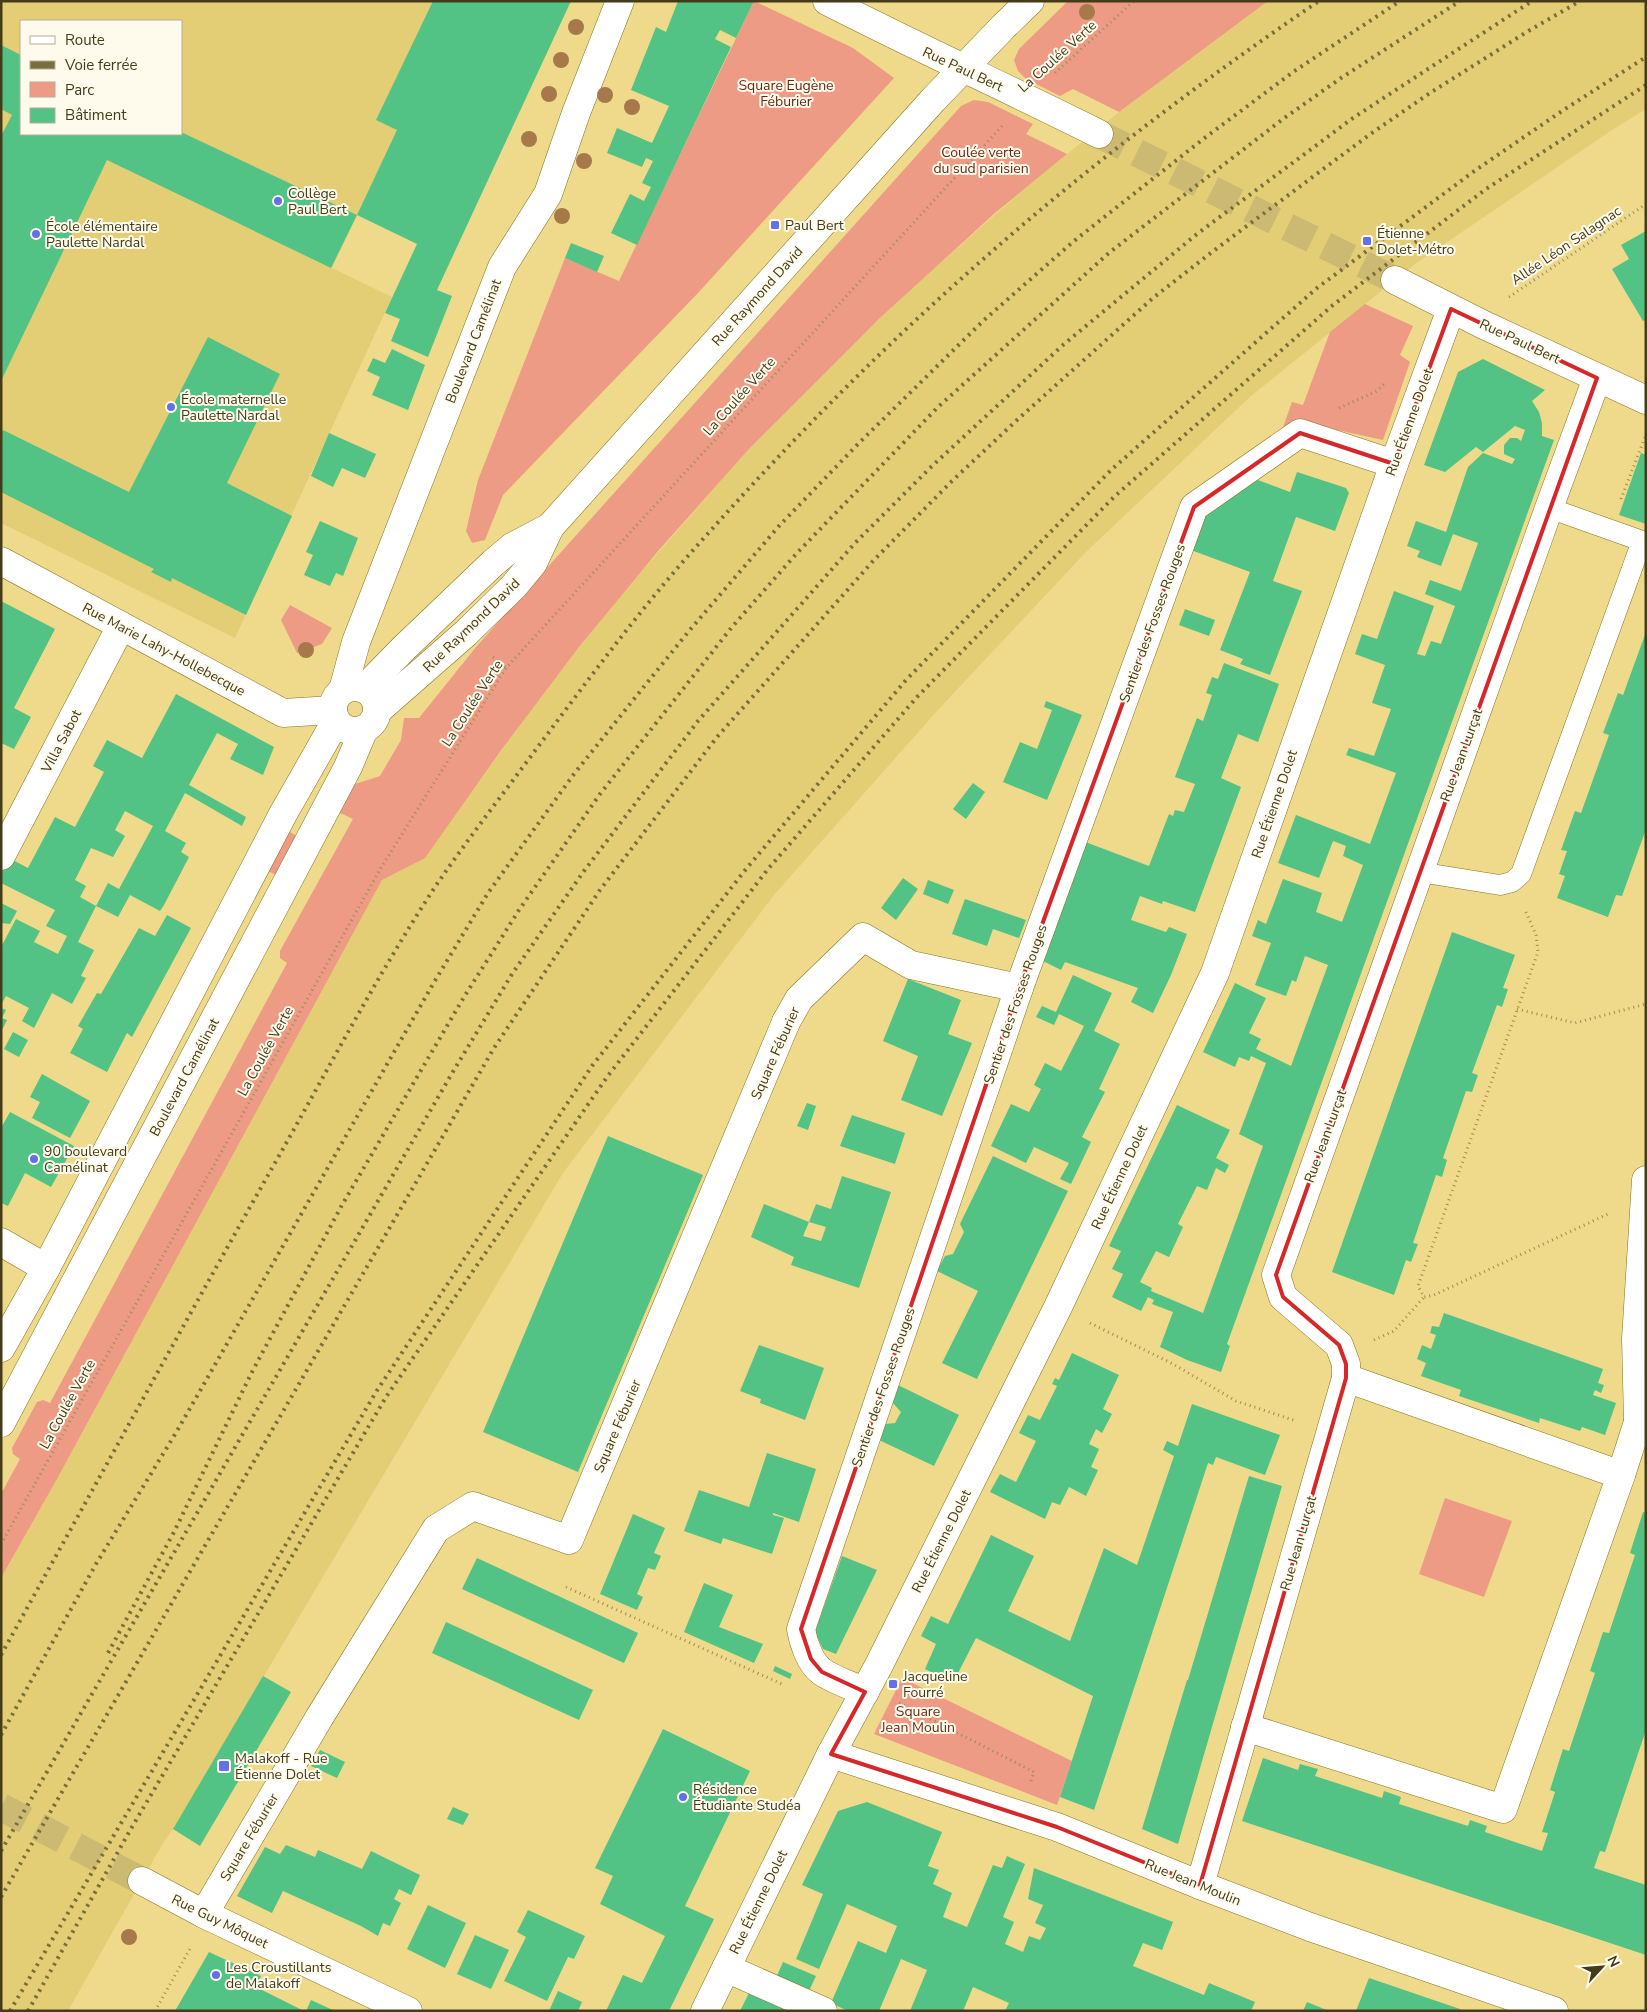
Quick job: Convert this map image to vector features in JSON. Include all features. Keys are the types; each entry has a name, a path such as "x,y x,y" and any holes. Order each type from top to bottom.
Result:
{"street":[{"name":"Boulevard Camélinat","path":"1,1423 348,767 356,642 502,267 548,194 576,112 620,1"},
{"name":"Rue Paul Bert","path":"827,1 912,45 965,68 1099,134"},
{"name":"Rue Raymond David","path":"353,708 466,633 514,586 533,563 550,527 933,100 1030,1"},
{"name":"Rue Paul Bert","path":"1395,280 1452,309 1646,400"},
{"name":"Rue Étienne Dolet","path":"706,2011 831,1754 1058,1307 1215,973 1394,464 1452,309"},
{"name":"Rue Jean Lurçat","path":"1200,1885 1346,1378 1346,1364 1339,1345 1283,1297 1276,1275 1549,508 1598,378"},
{"path":"1300,433 1394,464"},
{"name":"Sentier des Fosses Rouges","path":"864,1692 822,1672 816,1666 802,1638 801,1628 1019,988 1194,507 1300,433"},
{"name":"Rue Marie Lahy-Hollebecque","path":"1,561 283,712 353,708"},
{"name":"Villa Sabot","path":"1,856 121,626"},
{"name":"Boulevard Camélinat","path":"1,1348 46,1268 283,814 353,708"},
{"name":"Square Féburier","path":"204,1914 319,1718 436,1529 473,1506 569,1540 786,1022 800,999 862,937 911,965 1019,988"},
{"path":"1245,1727 1503,1809 1621,1474 1642,1423 1636,1339 1645,1188"},
{"path":"1,1242 46,1268"},
{"path":"1346,1378 1621,1474"},
{"name":"Rue Jean Moulin","path":"831,1754 1057,1827 1310,1927 1554,2011"},
{"name":"Rue Guy Môquet","path":"142,1881 204,1914 408,2011"},
{"path":"726,1968 823,2011"}],"lane":[{"path":"1419,872 1500,885 1512,882 1521,874 1642,541 1549,508"}],"path":[{"name":"La Coulée Verte","path":"1,1544 382,866 506,668 1026,99 1134,1"},
{"name":"Allée Léon Salagnac","path":"1504,300 1646,204"},
{"path":"1300,433 1323,414 1377,391 1391,378"},
{"path":"1609,529 1644,437"},
{"path":"1424,1297 1418,1286 1538,952 1536,935 1526,912"},
{"path":"1517,1008 1575,1023 1646,1004"},
{"path":"1369,1342 1394,1331 1424,1297 1434,1295 1645,1188"},
{"path":"1089,1322 1173,1364 1236,1401 1302,1423"},
{"path":"566,1587 790,1688"},
{"path":"895,1701 1034,1772 1028,1790"},
{"path":"155,2011 194,1943"}],"highlighted area":[{"path":"1451,309 1597,378 1276,1275 1283,1297 1339,1345 1346,1364 1346,1378 1200,1885 1057,1827 831,1754 865,1692 822,1672 811,1659 801,1629 1019,988 1194,507 1300,433 1394,464"}],"shaded area":[{"name":"École maternelle Paulette Nardal","path":"1,1 459,1 332,268 392,297 235,638 1,523 1,109 20,118 20,135 54,135 119,166 56,135 182,135 182,20 20,20 20,118 1,108"},
{"path":"1268,1 1646,1 1646,109 1612,130 1415,264 1251,396 1086,552 937,711 774,895 563,1173 163,1843 68,2011 1,2011 1,1578 57,1479 382,880 425,857 542,694 621,595 749,449 838,358 912,288 1022,191 1119,112"}],"green space":[{"name":"Square Eugène Féburier","path":"754,1 853,48 894,78 698,293 503,495 485,540 472,543 466,531 478,480 565,258 619,281"},
{"path":"1068,1 1268,1 1119,112 1073,89 1060,96 1026,79 1018,71 1014,60 1019,49"},
{"name":"Coulée verte du sud parisien","path":"974,100 988,102 1033,124 1026,134 1067,154 995,213 881,317 749,449 659,550 579,647 502,749 425,858 382,880 57,1479 1,1578 1,1494 20,1459 13,1454 12,1448 37,1402 43,1400 50,1403 287,963 280,958 280,951 353,819 334,810 343,788 380,776 401,740 404,718 419,718 476,647 961,106"},
{"path":"1365,304 1413,326 1400,355 1410,362 1383,440 1301,422 1280,436 1292,402 1303,405 1330,332"},
{"path":"290,605 332,628 322,644 297,653 281,620"},
{"path":"288,831 304,840 284,879 266,870"},
{"path":"1445,1498 1512,1521 1484,1597 1419,1574"},
{"name":"Square Jean Moulin","path":"902,1678 1072,1761 1057,1805 874,1734"}],"building":[{"path":"433,1 571,1 437,290 452,296 428,357 391,341 400,319 385,313 417,244 357,215 397,130 376,120"},
{"path":"678,1 754,1 736,38 720,30 715,39 731,47 637,245 611,233 630,194 644,201 651,187 642,183 653,161 646,158 642,167 607,153 617,128 652,143 669,106 631,90 656,27 666,32"},
{"path":"1,45 20,54 20,135 182,135 182,132 357,215 331,268 107,160 1,381 1,136 12,115 1,109"},
{"path":"1646,231 1646,320 1643,321 1612,269 1629,259 1621,245"},
{"path":"571,243 604,256 597,272 565,258"},
{"path":"208,337 280,374 227,483 292,516 246,615 172,578 171,582 151,572 154,569 1,492 1,435 3,430 129,492"},
{"path":"392,349 425,365 408,410 372,395 380,377 367,371 373,358 385,363"},
{"path":"1483,359 1545,390 1532,401 1539,412 1542,423 1542,436 1554,440 1227,1344 1230,1346 1221,1372 1187,1360 1160,1347 1173,1312 1152,1304 1154,1300 1148,1297 1141,1311 1112,1297 1123,1274 1112,1269 1121,1251 1109,1246 1177,1105 1230,1130 1216,1158 1229,1165 1225,1173 1216,1168 1207,1190 1197,1186 1178,1224 1183,1227 1169,1257 1156,1251 1140,1282 1152,1288 1151,1291 1203,1313 1263,1146 1239,1134 1266,1063 1251,1056 1249,1061 1239,1057 1235,1067 1203,1052 1235,983 1266,998 1249,1033 1261,1039 1256,1049 1291,1066 1328,965 1305,956 1296,982 1292,980 1286,996 1255,985 1271,943 1252,936 1258,920 1266,924 1283,879 1322,893 1316,912 1342,922 1363,865 1343,856 1346,846 1333,841 1319,878 1278,863 1296,815 1370,844 1396,773 1346,755 1349,748 1374,756 1391,709 1372,703 1385,665 1355,654 1362,634 1377,639 1394,591 1434,606 1417,654 1425,656 1431,641 1441,644 1455,606 1425,594 1430,580 1461,591 1478,543 1453,534 1441,566 1417,557 1420,551 1407,546 1416,521 1446,532 1468,467 1483,453 1512,464 1515,459 1504,454 1504,445 1510,438 1517,438 1521,441 1525,430 1515,426 1483,452 1476,447 1445,472 1424,465 1458,372"},
{"path":"329,433 376,454 365,478 342,468 333,487 311,476"},
{"path":"1641,453 1646,455 1646,524 1619,515"},
{"path":"1297,472 1346,488 1349,493 1335,531 1296,517 1273,581 1302,591 1270,675 1240,664 1243,659 1220,650 1250,572 1191,550 1206,511 1255,479 1290,492"},
{"path":"320,521 358,538 343,576 336,573 330,586 304,575 313,555 306,552"},
{"path":"1,601 55,629 14,708 31,717 14,749 1,743"},
{"path":"1185,609 1215,620 1209,636 1179,625"},
{"path":"1646,632 1646,829 1622,896 1616,895 1608,917 1557,898 1565,876 1559,874 1567,851 1561,850 1575,811 1581,813 1609,735 1603,733 1618,693 1623,695"},
{"path":"1224,663 1279,684 1258,742 1238,734 1221,778 1241,787 1195,912 1163,901 1162,904 1140,896 1131,920 1166,932 1169,927 1187,934 1171,975 1153,1013 1131,1002 1138,988 1065,962 1061,970 1039,959 1080,840 1149,866 1169,814 1173,816 1175,810 1184,812 1195,784 1175,777 1197,718 1203,721 1212,695 1206,693 1212,677 1218,679"},
{"path":"176,694 274,747 263,775 230,759 238,744 217,733 189,785 246,817 242,826 185,793 165,831 186,843 181,852 189,857 160,911 130,895 118,917 96,906 78,942 94,950 81,976 86,978 72,1004 52,993 34,1028 22,1021 29,1008 6,996 1,1005 1,947 16,919 40,931 34,942 58,954 67,936 46,926 55,910 1,883 1,872 9,858 28,868 55,817 75,827 104,772 93,766 107,740 142,758","holes":["125,811 153,826 119,889 108,883 96,906 80,897 86,886 75,880 91,848 113,857 125,836 115,830"]},
{"path":"1046,701 1082,715 1047,800 1003,782 1020,742 1037,749 1052,710 1044,707"},
{"path":"973,783 985,792 966,819 953,809"},
{"path":"903,878 918,889 896,920 881,908"},
{"path":"928,880 954,890 948,904 923,894"},
{"path":"965,899 1026,920 1019,938 993,929 987,946 952,934"},
{"path":"1,903 17,911 10,924 1,923"},
{"path":"167,915 191,928 132,1037 127,1033 107,1072 70,1053 83,1029 78,1026 97,993 101,994 139,928 155,936"},
{"path":"1452,932 1515,955 1503,988 1508,989 1502,1007 1497,1005 1472,1073 1478,1075 1472,1092 1466,1091 1443,1158 1447,1160 1442,1177 1436,1175 1413,1243 1418,1244 1411,1262 1406,1260 1394,1295 1332,1272"},
{"path":"1073,975 1112,993 1094,1031 1120,1044 1099,1089 1105,1092 1082,1137 1091,1142 1071,1184 1060,1179 1069,1163 1034,1147 1026,1163 991,1146 1011,1104 1029,1112 1041,1089 1034,1085 1045,1063 1061,1071 1084,1026 1059,1014 1054,1025 1036,1017 1042,1006 1056,1012"},
{"path":"908,979 961,1000 948,1034 972,1043 942,1116 901,1100 918,1056 883,1041"},
{"path":"1,1008 6,1010 2,1018 7,1020 1,1032"},
{"path":"13,1032 28,1040 19,1057 4,1049"},
{"path":"42,1074 90,1101 70,1138 32,1118 40,1102 30,1097"},
{"path":"807,1103 816,1106 808,1130 797,1126"},
{"name":"90 boulevard Camélinat","path":"10,1112 74,1146 51,1187 25,1173 8,1206 1,1203 1,1128"},
{"path":"852,1115 905,1133 895,1164 840,1146"},
{"path":"608,1136 703,1175 578,1472 483,1432"},
{"path":"993,1156 1068,1191 977,1379 942,1363 978,1291 937,1271 945,1256 953,1254 964,1232 960,1224"},
{"path":"842,1176 891,1192 859,1288 791,1265 794,1257 751,1237 764,1204 809,1222 816,1204 831,1209","holes":["809,1222 826,1227 821,1241 803,1236"]},
{"path":"1444,1313 1603,1369 1598,1383 1604,1385 1601,1393 1595,1390 1593,1395 1616,1403 1605,1435 1582,1427 1580,1431 1540,1418 1539,1423 1459,1396 1461,1390 1421,1376 1426,1363 1417,1359 1422,1345 1431,1349 1436,1335 1430,1333 1432,1326 1439,1327"},
{"path":"759,1345 824,1368 805,1420 760,1403 761,1399 740,1391"},
{"path":"1072,1353 1119,1375 1103,1409 1112,1414 1102,1433 1096,1429 1089,1444 1099,1449 1091,1467 1098,1470 1086,1496 1069,1487 1060,1505 1052,1502 1045,1519 990,1492 1000,1474 1016,1482 1036,1441 1019,1433 1028,1415 1040,1420 1057,1386 1052,1384 1055,1378 1059,1380"},
{"path":"898,1385 959,1415 934,1466 879,1440 885,1424 895,1423 901,1412 892,1402"},
{"path":"1192,1404 1280,1435 1265,1475 1216,1457 1213,1465 1208,1463 1094,1810 1060,1797 1093,1696 976,1638 953,1683 925,1669 936,1644 921,1636 931,1616 948,1624 991,1535 1034,1556 1008,1611 1070,1641 1104,1548 1137,1565 1174,1456 1163,1450 1167,1441 1178,1446"},
{"path":"767,1453 816,1469 799,1522 773,1513 773,1515 784,1518 772,1554 723,1538 721,1544 684,1531 699,1490 749,1507"},
{"path":"1249,1476 1282,1486 1178,1844 1142,1829"},
{"path":"1643,1512 1646,1513 1646,1730 1605,1852 1600,1851 1594,1868 1646,1885 1646,1955 1242,1821 1263,1758 1298,1770 1300,1764 1318,1769 1315,1776 1382,1798 1384,1791 1401,1797 1399,1804 1468,1826 1470,1820 1487,1826 1485,1832 1542,1851 1548,1833 1542,1832 1555,1792 1550,1790 1563,1749 1569,1751 1595,1673 1590,1671 1603,1632 1609,1633 1635,1555 1630,1553"},
{"path":"633,1514 665,1528 654,1553 661,1556 655,1570 648,1568 637,1594 643,1597 637,1610 600,1594"},
{"path":"842,1556 877,1570 836,1654 823,1649 815,1632"},
{"path":"477,1558 638,1633 624,1663 462,1589"},
{"path":"704,1583 733,1595 719,1627 763,1644 754,1663 684,1632"},
{"path":"446,1622 593,1690 579,1720 432,1653"},
{"path":"775,1666 792,1674 790,1679 773,1671"},
{"path":"263,1676 291,1692 200,1846 173,1829"},
{"name":"Résidence Étudiante Studéa","path":"663,1729 750,1771 685,1906 714,1919 669,2011 606,2011 623,1975 642,1983 665,1936 600,1904 613,1876 595,1868"},
{"path":"320,1750 345,1762 337,1778 311,1766"},
{"path":"867,1802 942,1832 928,1866 939,1870 933,1884 952,1893 943,1917 967,1927 993,1865 1002,1868 1007,1856 1025,1864 1003,1917 1014,1922 1005,1944 1023,1952 1029,1936 1040,1940 1046,1928 1035,1923 1043,1905 1028,1899 1034,1868 1173,1922 1162,1950 1143,1943 1133,1966 1204,1995 1209,1983 1255,2002 1251,2011 1005,2011 1009,2003 973,1987 963,2011 910,2011 927,1970 901,1959 879,2011 848,2011 831,2003 858,1941 886,1953 897,1926 847,1904 819,1969 796,1959 823,1894 802,1885 838,1811"},
{"path":"453,1807 469,1814 463,1825 447,1819"},
{"path":"286,1845 315,1857 318,1850 362,1869 371,1851 420,1875 411,1895 399,1889 394,1899 401,1903 390,1926 383,1923 378,1936 361,1926 283,1891 272,1913 237,1896 265,1847 280,1854"},
{"path":"428,1905 466,1923 445,1968 407,1949"},
{"path":"528,1910 585,1936 574,1959 568,1957 547,2001 504,1981 526,1937 517,1932"},
{"path":"475,1935 509,1950 491,1989 457,1974"},
{"path":"209,1952 261,1976 256,1987 304,2011 175,2011"},
{"path":"783,1962 816,1976 808,1993 776,1978"},
{"path":"1369,1978 1460,2009 1460,2011 1356,2011"},
{"path":"558,1991 582,2002 578,2011 549,2011"},
{"path":"749,1993 788,2011 740,2011"},
{"path":"311,2000 335,2011 306,2011"},
{"path":"1307,2002 1329,2011 1303,2011"}],"tunnel":[{"path":"1099,134 1395,280"},
{"path":"1,1807 142,1881"}],"railway":[{"path":"1,1655 376,983 415,919 472,834 639,614 704,538 797,437 895,340 962,278 1047,204 1136,133 1226,66 1319,1"},
{"path":"1,1735 96,1564 177,1431 433,984 488,893 574,774 634,699 689,631 779,526 858,444 983,321 1074,241 1202,140 1293,72 1400,1"},
{"path":"108,1653 174,1532 253,1370 342,1205 464,997 519,910 600,794 732,627 797,553 938,407 1110,252 1283,119 1341,78 1460,1"},
{"path":"1,1851 451,1075 512,974 584,871 698,721 855,543 931,467 1063,345 1197,234 1353,118 1532,1"},
{"path":"1,1897 494,1048 600,890 717,737 874,560 952,481 1153,298 1369,135 1430,93 1580,1"},
{"path":"10,2011 376,1392 592,1066 746,869 906,680 1111,470 1317,288 1473,172 1562,111 1646,57"},
{"path":"28,2011 132,1827 386,1397 607,1077 768,869 917,697 1115,496 1333,305 1486,189 1646,85"}],"place":[{"name":"Collège Paul Bert","path":"278,201"},
{"name":"Paul Bert","path":"775,225"},
{"name":"École élémentaire Paulette Nardal","path":"36,234"},
{"name":"Étienne Dolet-Métro","path":"1367,241"},
{"name":"École maternelle Paulette Nardal","path":"171,407"},
{"name":"90 boulevard Camélinat","path":"34,1159"},
{"name":"Jacqueline Fourré","path":"893,1684"},
{"name":"Malakoff - Rue Étienne Dolet","path":"224,1766"},
{"name":"Résidence Étudiante Studéa","path":"683,1797"},
{"name":"Les Croustillants de Malakoff","path":"216,1975"}]}
